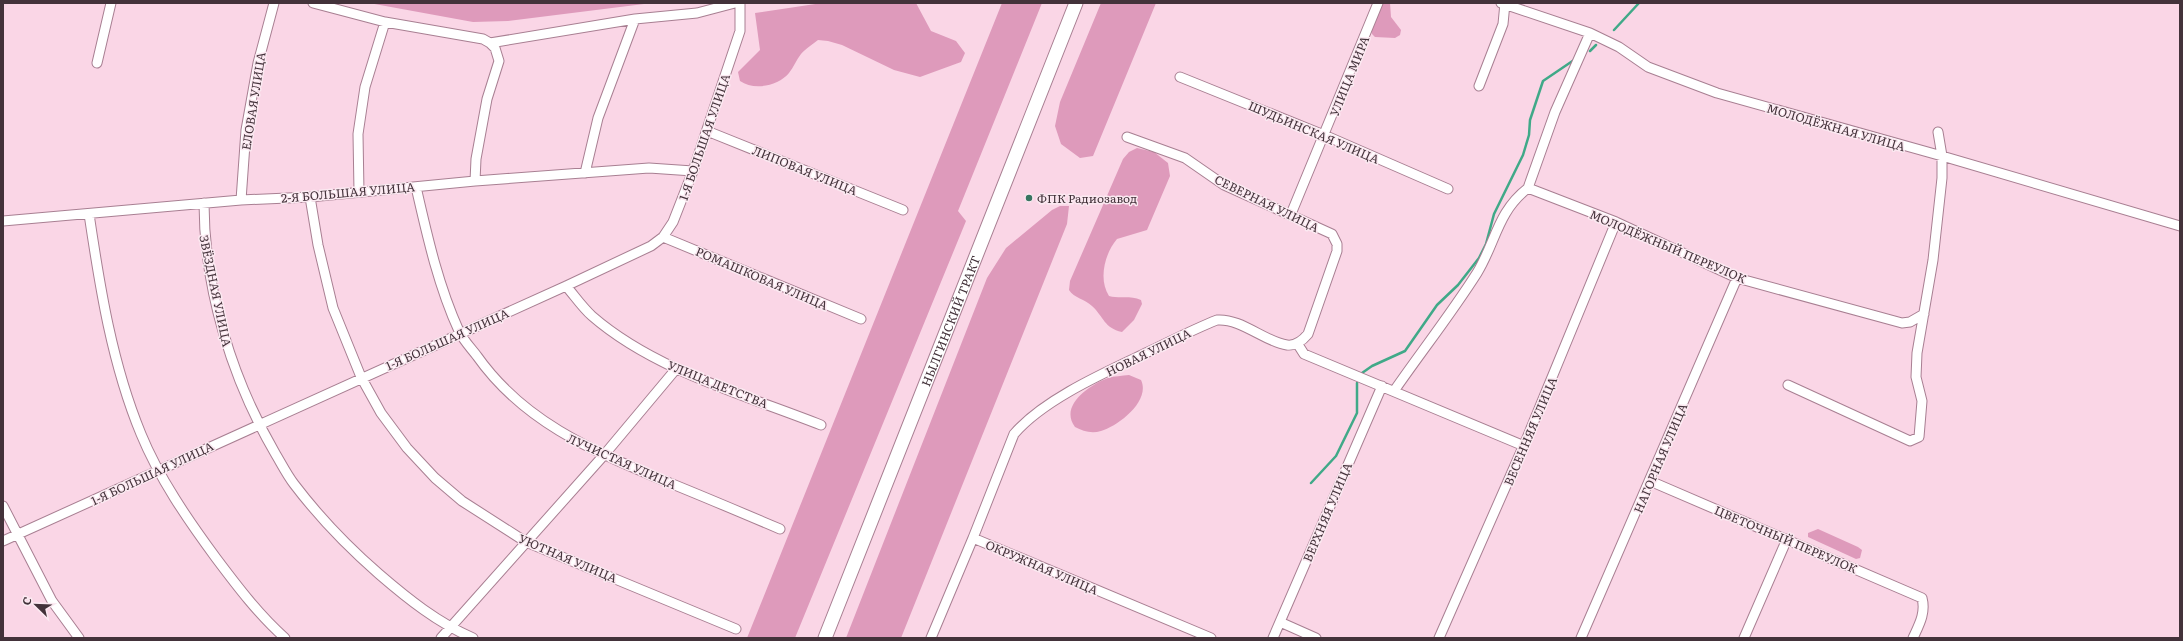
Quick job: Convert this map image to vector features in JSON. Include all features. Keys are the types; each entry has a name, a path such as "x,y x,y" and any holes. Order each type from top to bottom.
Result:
{"main road":[{"name":"НЫЛГИНСКИЙ ТРАКТ","path":"824,638 1076,3"}],"street":[{"path":"97,63 111,3"},
{"name":"ЕЛОВАЯ УЛИЦА","path":"241,200 246,130 258,63 274,3"},
{"path":"313,3 386,22 483,40 490,43 495,48 499,61 487,99 476,159 475,181"},
{"path":"490,43 635,19 697,13 735,3"},
{"name":"1-Я БОЛЬШАЯ УЛИЦА","path":"3,541 651,246 663,237 673,222 693,171 740,31 740,3"},
{"name":"УЛИЦА МИРА","path":"1291,214 1378,3"},
{"path":"1479,86 1503,24 1503,3"},
{"name":"МОЛОДЁЖНАЯ УЛИЦА","path":"1503,3 1590,33 1619,47 1648,67 1717,93 1942,156 2180,226"},
{"path":"584,173 598,118 635,19"},
{"path":"359,192 358,134 365,87 386,22"},
{"path":"1394,391 1446,321 1478,271 1505,211 1518,195 1528,188 1555,112 1590,33"},
{"name":"ШУДЬИНСКАЯ УЛИЦА","path":"1180,77 1324,135 1448,189"},
{"name":"ЛИПОВАЯ УЛИЦА","path":"707,131 903,210"},
{"path":"1788,384 1910,441 1919,437 1922,401 1916,377 1917,353 1933,260 1942,178 1942,156 1938,132"},
{"name":"СЕВЕРНАЯ УЛИЦА","path":"1127,137 1185,158 1224,185 1291,214 1332,234 1337,244 1337,251 1308,334 1298,343"},
{"name":"2-Я БОЛЬШАЯ УЛИЦА","path":"3,221 204,203 310,197 416,186 649,168 693,171"},
{"name":"ЛУЧИСТАЯ УЛИЦА","path":"416,186 440,279 460,333 499,383 528,411 563,434 604,455 780,529"},
{"name":"МОЛОДЁЖНЫЙ ПЕРЕУЛОК","path":"1528,188 1616,222 1737,278 1902,323 1910,322 1924,314"},
{"name":"УЮТНАЯ УЛИЦА","path":"310,197 318,245 333,308 362,377 381,412 407,448 436,478 462,501 526,542 736,629"},
{"name":"ЗВЁЗДНАЯ УЛИЦА","path":"204,203 204,229 213,288 228,350 258,424 293,483 354,552 399,591 450,628 474,638"},
{"path":"89,214 102,303 126,392 141,435 159,471 200,536 232,579 273,627 285,638"},
{"name":"ВЕСЕННЯЯ УЛИЦА","path":"1440,638 1524,446 1616,222"},
{"name":"РОМАШКОВАЯ УЛИЦА","path":"663,237 861,319"},
{"name":"НАГОРНАЯ УЛИЦА","path":"1581,638 1737,278"},
{"name":"УЛИЦА ДЕТСТВА","path":"566,286 590,315 619,337 676,369 821,425"},
{"name":"НОВАЯ УЛИЦА","path":"973,538 1014,434 1025,421 1056,400 1115,368 1217,320 1229,320 1287,345 1298,343"},
{"path":"1298,343 1304,354 1524,446"},
{"path":"441,638 604,455 676,369"},
{"name":"ВЕРХНЯЯ УЛИЦА","path":"1273,638 1382,386"},
{"name":"ЦВЕТОЧНЫЙ ПЕРЕУЛОК","path":"1650,481 1788,539 1922,598 1924,606 1922,617 1913,638"},
{"path":"3,506 52,602 79,638"},
{"name":"ОКРУЖНАЯ УЛИЦА","path":"931,638 973,538 1211,638"},
{"path":"1744,638 1788,539"},
{"path":"1280,622 1316,638"}],"shaded area":[{"path":"369,3 652,3 508,21 473,22"},
{"path":"822,3 916,3 931,31 956,41 965,53 961,62 920,77 894,70 842,45 818,40 799,56 789,73 779,81 766,86 752,86 740,81 738,72 760,50 755,13"},
{"path":"1002,3 1042,3 958,211 966,221 795,638 747,638"},
{"path":"1101,3 1156,3 1093,156 1080,158 1061,144 1055,126 1060,102"},
{"path":"1382,3 1390,3 1391,17 1401,30 1400,35 1395,38 1375,37 1372,34 1371,27"},
{"path":"1137,148 1154,152 1168,163 1170,176 1147,230 1117,239 1109,251 1106,259 1104,266 1104,282 1109,296 1129,297 1141,300 1142,304 1134,320 1122,332 1111,328 1092,306 1071,293 1069,290 1070,281 1123,159 1129,152"},
{"path":"1060,206 1069,206 1067,224 901,638 846,638 987,278 1006,248 1052,210"},
{"path":"1129,375 1141,380 1143,388 1137,404 1131,412 1116,424 1101,431 1087,432 1075,427 1071,419 1071,411 1073,404 1078,397 1100,381 1110,377"},
{"path":"1818,529 1858,547 1862,550 1860,558 1856,559 1808,537 1808,533"}],"waterway":[{"path":"1614,30 1639,3"},
{"path":"1590,51 1596,45"},
{"path":"1362,373 1372,366 1405,351 1437,305 1458,285 1479,258 1486,244 1494,214 1523,155 1529,135 1530,120 1543,81 1574,60"},
{"path":"1311,483 1336,456 1357,413 1357,383"}],"place":[{"name":"ФПК Радиозавод","path":"1029,198"}]}
